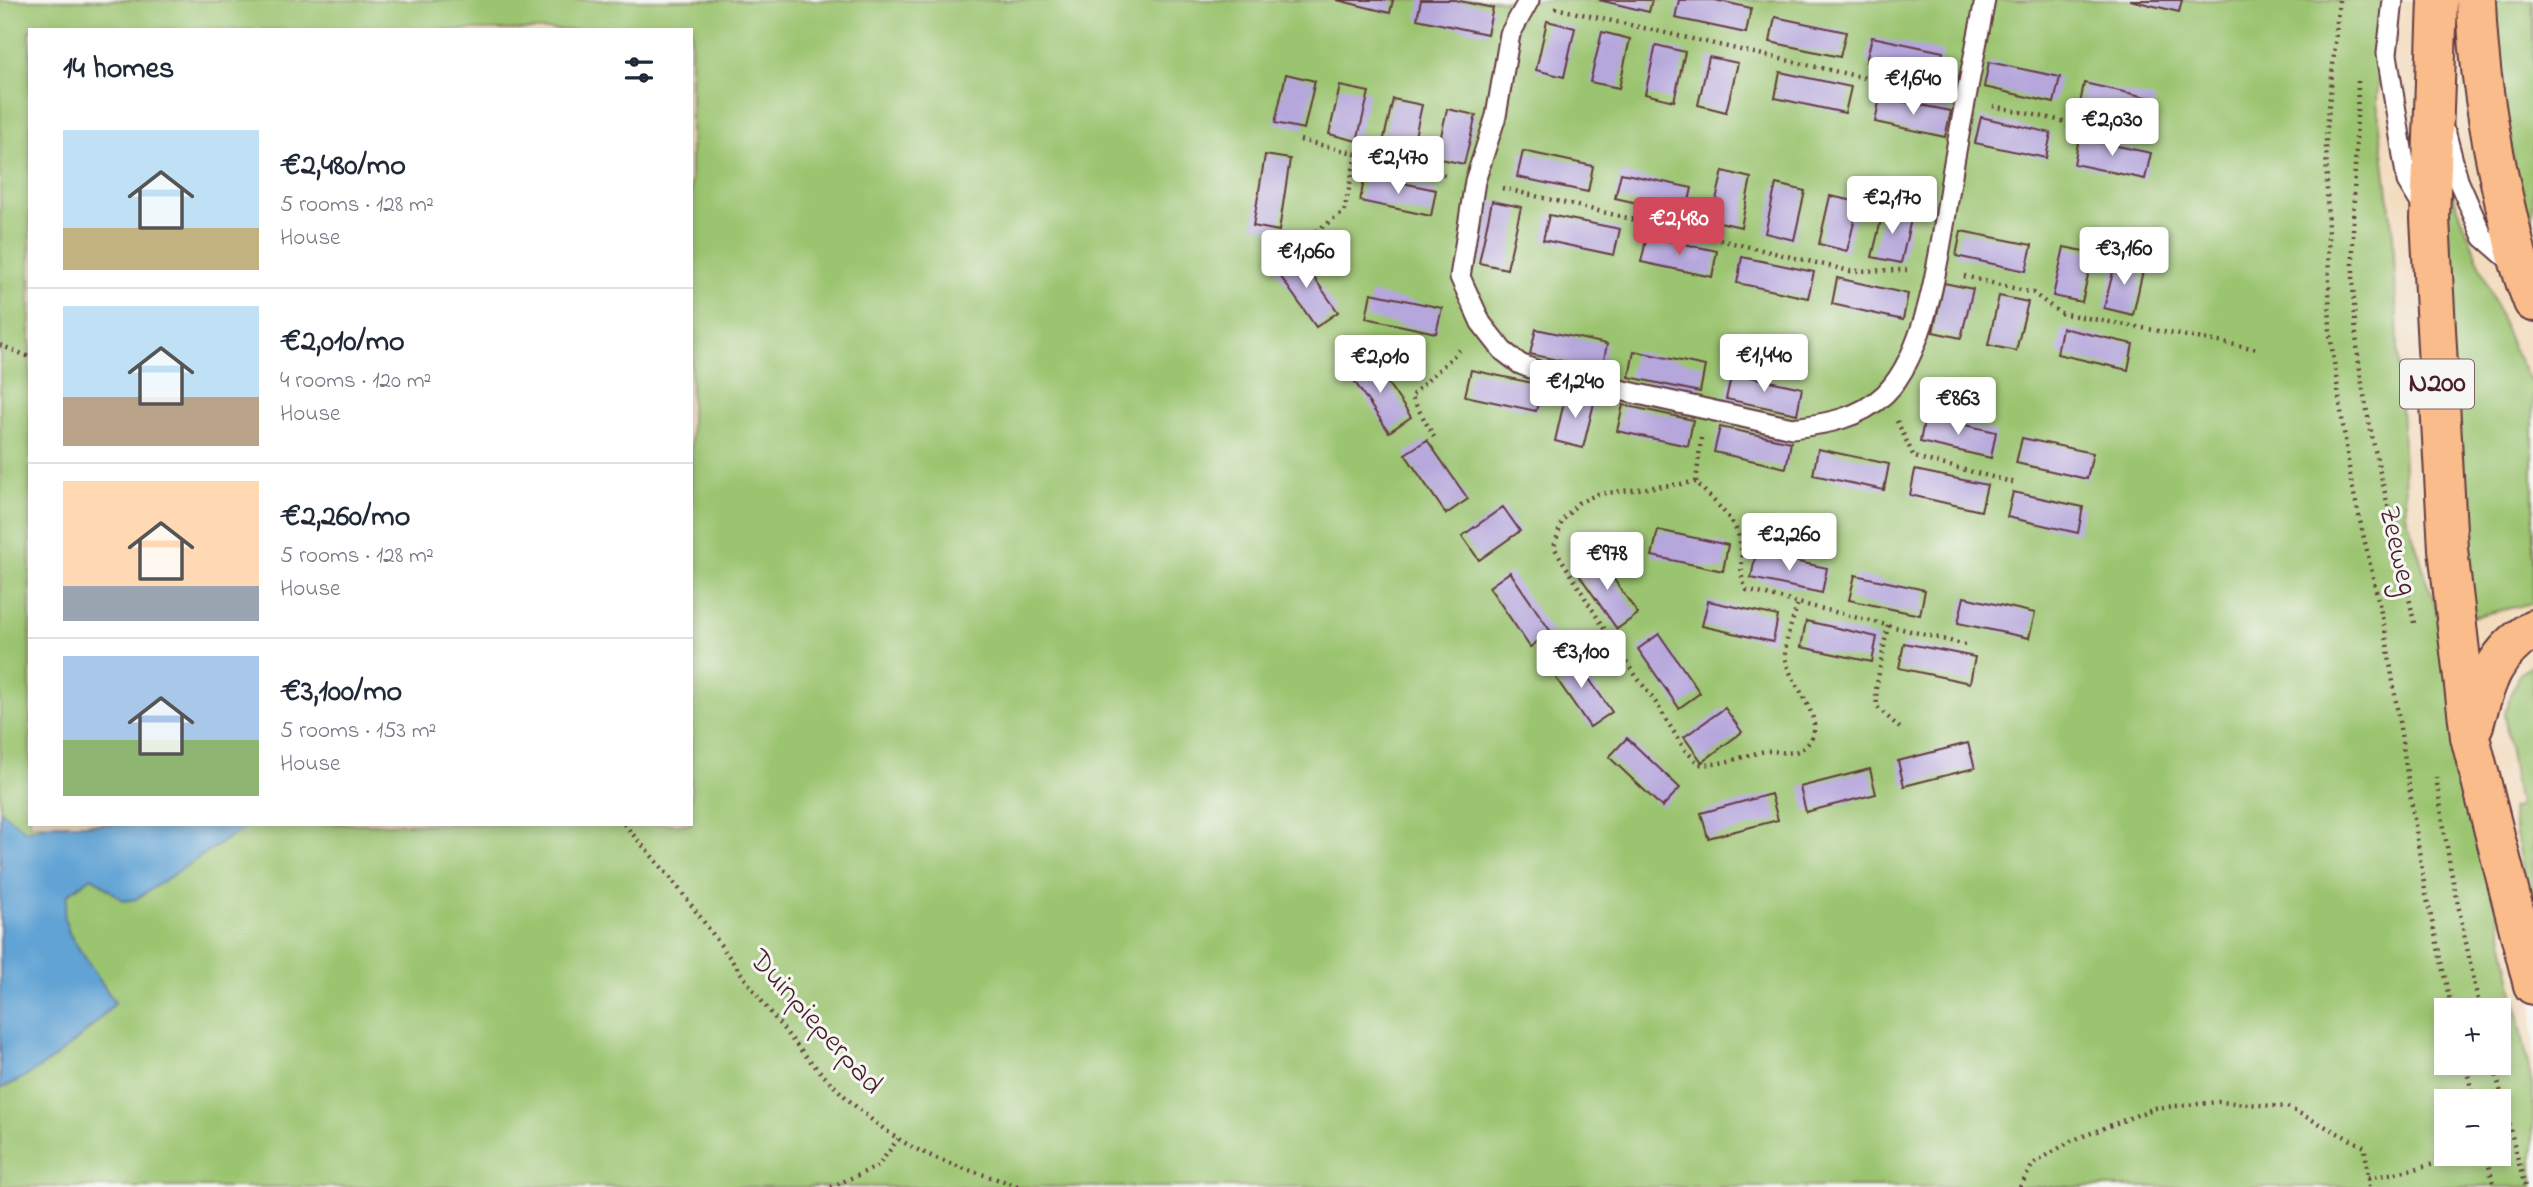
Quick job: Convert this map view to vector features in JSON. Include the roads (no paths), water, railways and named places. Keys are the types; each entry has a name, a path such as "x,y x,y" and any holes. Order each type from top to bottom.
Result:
{"main road":[{"name":"Zeeweg","path":"2438,0 2430,219 2448,549 2470,737 2533,985"},
{"name":"Zeeweg","path":"2476,0 2486,102 2518,267 2533,302"},
{"path":"2470,737 2494,663 2516,639 2533,629"}],"lane":[{"path":"1527,2 1510,33 1496,116 1475,181 1460,277 1481,323 1503,351 1520,364 1544,373 1792,428 1827,424 1859,413 1884,395 1905,369 1918,336 1935,269 1985,0"},
{"name":"Zeeweg","path":"2393,0 2387,54 2407,181 2430,219"},
{"name":"Zeeweg","path":"2425,0 2434,82 2458,180 2483,237 2518,267"}],"water":[{"path":"0,810 26,831 42,826 247,826 136,899 124,901 92,877 68,894 64,917 70,935 115,1003 62,1052 32,1073 0,1089"}]}
